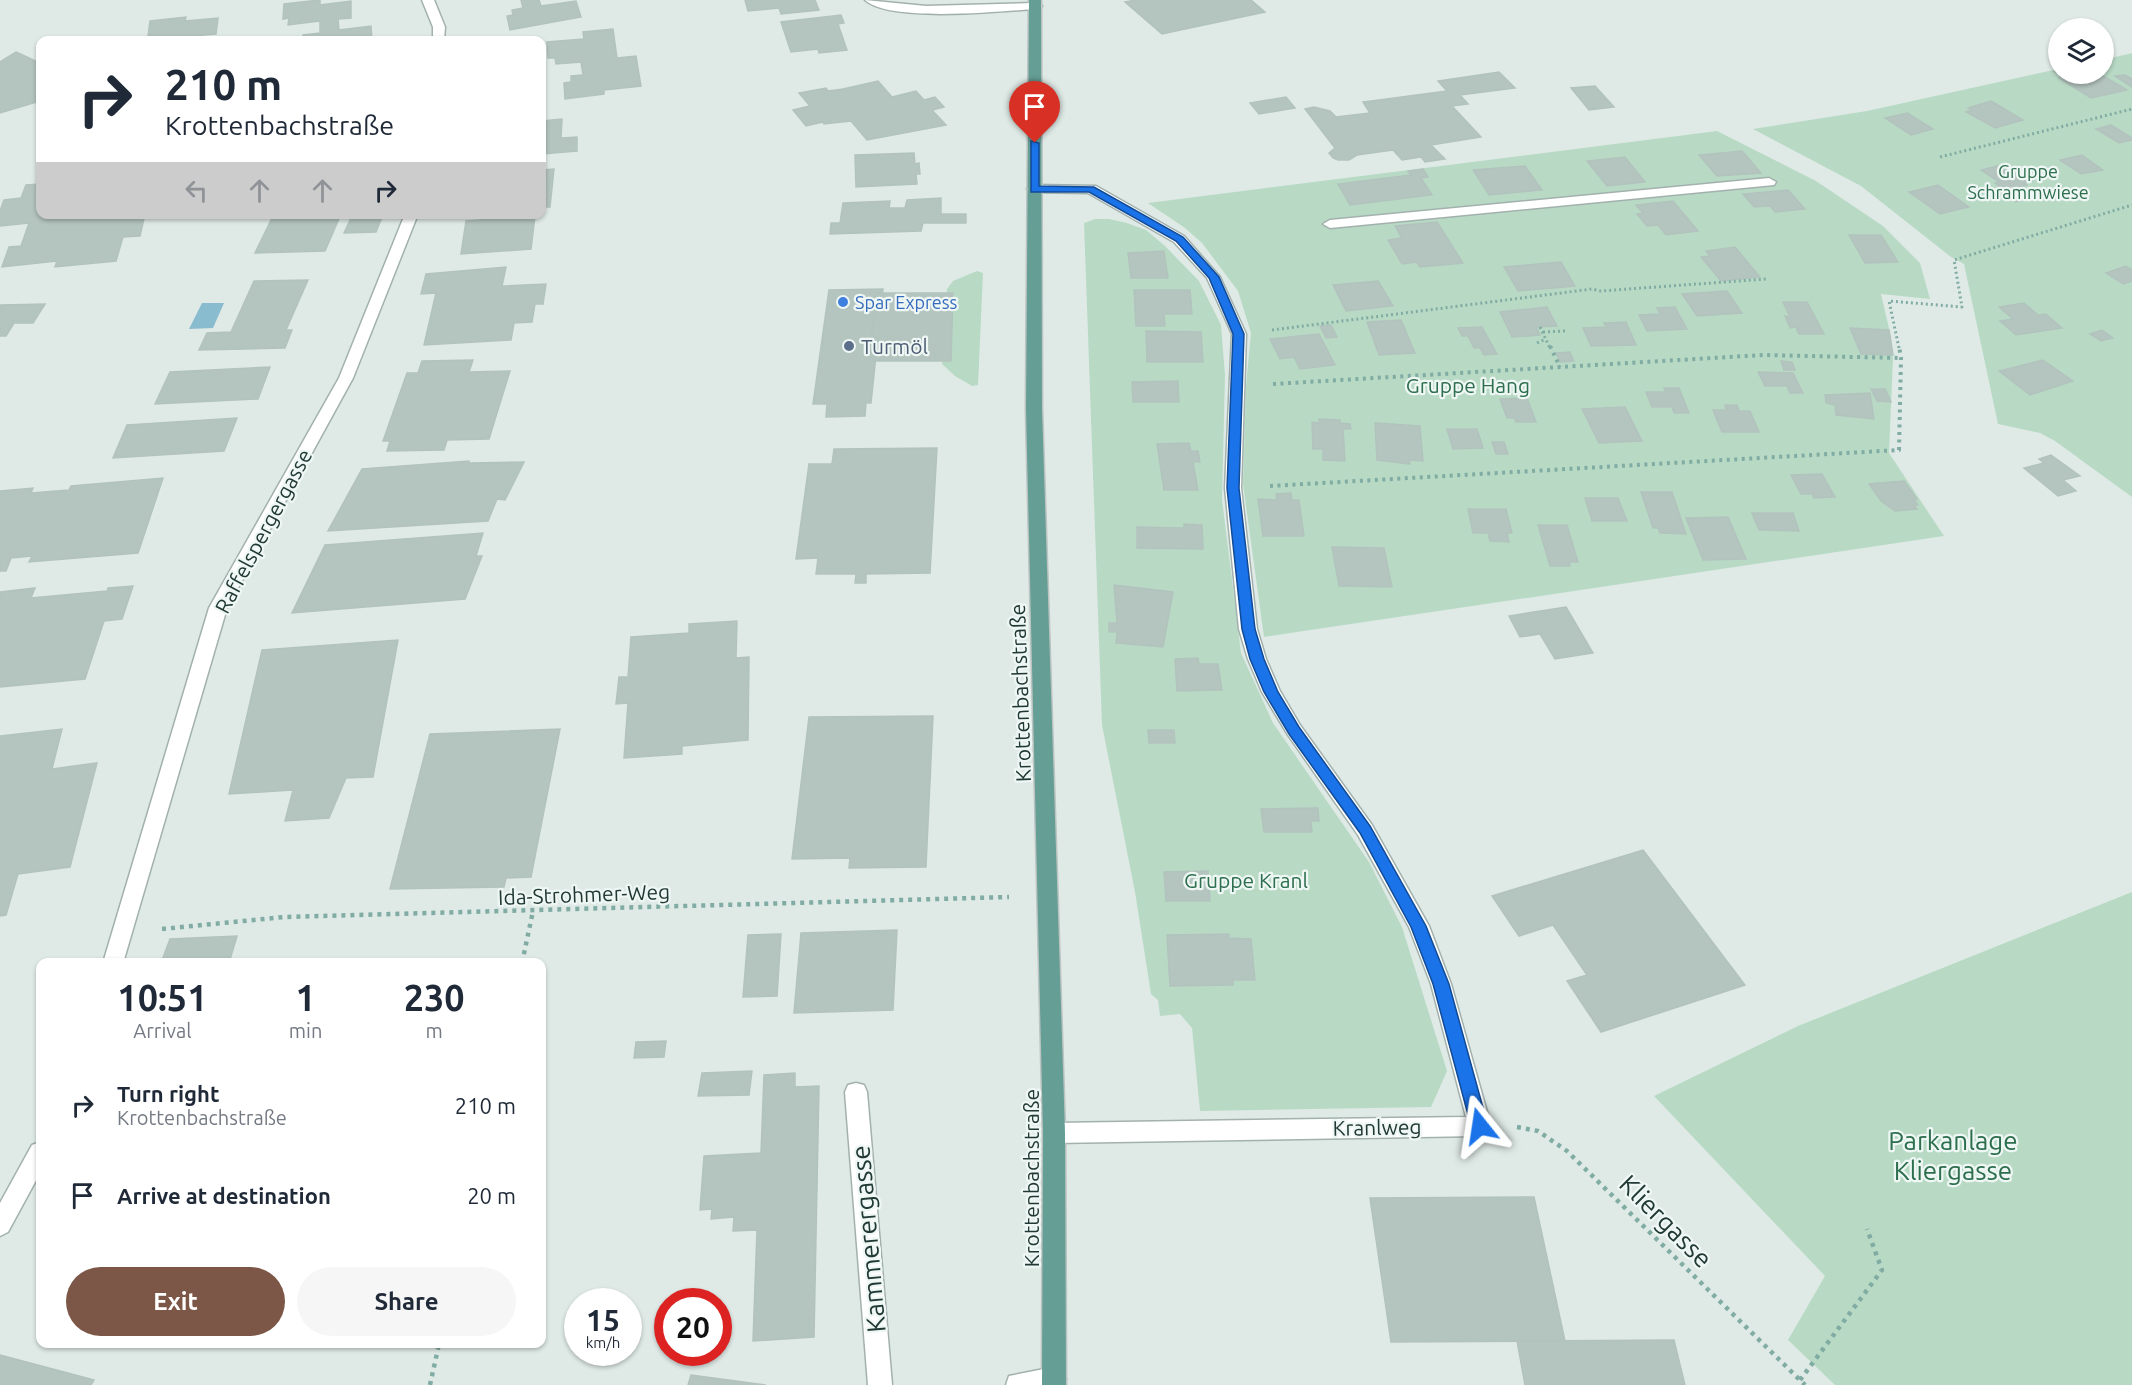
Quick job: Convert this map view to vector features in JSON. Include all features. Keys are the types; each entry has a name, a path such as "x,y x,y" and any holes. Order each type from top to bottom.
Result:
{"main road":[{"name":"Krottenbachstraße","path":"1035,3 1034,409 1054,1133 1054,1382"}],"street":[{"path":"428,0 439,27 439,36"},
{"path":"871,0 879,5 913,9 1035,3"},
{"path":"1330,224 1769,182"},
{"path":"1034,189 1091,189 1179,239 1213,277 1239,334 1233,488 1248,629 1263,675 1294,730 1365,830 1419,926 1441,984 1480,1126"},
{"name":"Raffelspergergasse","path":"113,958 218,608 346,378 410,219"},
{"name":"Kammerergasse","path":"856,1092 880,1385"},
{"name":"Kranlweg","path":"1054,1133 1480,1126"},
{"path":"0,1225 36,1159"},
{"path":"1018,1385 1054,1382"}],"path":[{"path":"1940,157 2132,109"},
{"path":"1233,488 1899,450 1901,358 1889,301 1962,307 1953,260 2132,205"},
{"path":"1239,334 1592,289 1602,291 1766,279"},
{"path":"1540,327 1560,367"},
{"path":"1543,333 1565,331"},
{"path":"1537,343 1546,339"},
{"path":"1236,386 1763,355 1901,358"},
{"name":"Ida-Strohmer-Weg","path":"121,932 284,917 1048,896"},
{"path":"523,958 533,911"},
{"name":"Kliergasse","path":"1480,1126 1528,1127 1546,1134 1567,1151 1802,1383"},
{"path":"1802,1383 1882,1270 1867,1229"},
{"path":"430,1385 438,1348"}],"green space":[{"name":"Gruppe Schrammwiese","path":"2132,53 2132,497 2055,441 2040,433 1998,424 1964,264 1951,257 1861,186 1753,129 1867,111 2048,71 2048,84 2114,84 2114,57"},
{"name":"Gruppe Hang","path":"1717,131 1816,181 1883,226 1920,263 1930,299 1881,294 1891,337 1893,358 1889,453 1944,536 1264,637 1243,484 1246,385 1251,333 1238,291 1202,243 1185,228 1148,203"},
{"name":"Gruppe Kranl","path":"1095,219 1109,219 1146,230 1199,281 1221,325 1225,375 1222,499 1241,653 1273,723 1369,862 1402,927 1447,1071 1431,1107 1200,1111 1192,1028 1180,1014 1160,1016 1158,1000 1151,994 1135,892 1102,725 1084,223"},
{"path":"977,271 983,273 978,385 972,386 955,376 942,364 947,289 953,281"},
{"name":"Parkanlage Kliergasse","path":"2132,892 2132,1385 1835,1385 1788,1340 1825,1276 1654,1096 1798,1026"}],"water":[{"path":"202,303 224,303 213,328 189,329"}],"building":[{"path":"320,0 320,5 351,1 351,18 338,19 339,30 371,26 372,36 303,36 320,33 320,21 288,25 289,18 283,19 284,4"},
{"path":"521,0 539,0 541,6 576,1 581,17 510,30 507,16 513,15 512,10 523,8"},
{"path":"745,0 815,0 819,10 781,14 779,8 748,11"},
{"path":"1136,0 1251,0 1265,12 1162,34 1125,2"},
{"path":"841,15 844,23 838,24 847,50 819,53 818,49 791,52 781,22"},
{"path":"186,17 185,21 218,18 216,34 203,36 148,36 150,21"},
{"path":"613,29 617,58 636,56 641,86 604,90 604,94 565,99 564,83 571,82 571,76 583,75 581,62 556,64 555,58 548,58 547,42 584,39 583,32"},
{"path":"16,52 36,61 36,102 0,113 0,62"},
{"path":"1499,72 1515,88 1460,95 1468,104 1452,106 1481,137 1431,145 1445,159 1425,162 1421,157 1402,160 1393,150 1357,155 1349,160 1338,160 1329,153 1335,148 1305,109 1314,107 1330,111 1336,117 1370,113 1363,102 1447,91 1438,81"},
{"path":"2125,75 2132,79 2132,87 2115,76"},
{"path":"878,81 892,97 916,91 924,100 935,97 944,107 932,110 946,125 867,140 851,121 824,124 823,122 806,126 793,110 810,106 799,93 826,88 828,91 843,89"},
{"path":"2114,82 2127,90 2091,98 2069,84"},
{"path":"1595,86 1614,107 1589,110 1571,88"},
{"path":"1286,97 1295,108 1259,114 1250,103"},
{"path":"1991,101 2023,120 1995,128 1966,112 1972,110 1968,108"},
{"path":"1907,113 1933,129 1911,135 1885,118"},
{"path":"562,119 561,138 577,137 577,151 546,154 546,121"},
{"path":"2111,125 2132,140 2119,143 2096,129"},
{"path":"1742,151 1761,173 1717,176 1699,155"},
{"path":"914,153 915,164 919,163 920,174 916,174 917,184 856,187 855,155"},
{"path":"2082,155 2103,170 2081,174 2060,160"},
{"path":"1625,157 1645,182 1607,186 1587,161"},
{"path":"2005,164 2032,181 2014,189 2029,198 2016,202 2005,195 1997,197 1991,192 2000,190 1996,188 2000,186 1995,183 1999,182 1981,170"},
{"path":"1525,166 1542,190 1489,195 1473,170"},
{"path":"554,169 550,207 546,207 546,170"},
{"path":"1423,169 1428,177 1421,178 1432,195 1350,205 1338,184 1411,175 1408,171"},
{"path":"36,184 36,219 144,219 140,236 123,237 116,261 55,267 57,261 2,267 9,247 21,246 29,223 0,226 0,211 4,200 21,198 26,185"},
{"path":"1938,185 1969,207 1940,214 1909,192"},
{"path":"1788,190 1805,209 1775,212 1770,206 1754,207 1743,194"},
{"path":"941,198 941,214 966,214 966,223 923,223 921,231 830,234 831,223 840,223 843,203 890,201 889,208 905,208 907,200"},
{"path":"1673,201 1698,231 1666,235 1658,225 1647,226 1637,214 1643,213 1636,205"},
{"path":"272,219 339,219 325,251 255,253"},
{"path":"351,219 381,219 376,232 344,233"},
{"path":"535,219 531,249 461,254 466,221"},
{"path":"1437,222 1463,263 1420,267 1417,262 1402,264 1388,240 1402,238 1395,226"},
{"path":"1849,235 1881,235 1898,262 1865,263"},
{"path":"1735,247 1760,277 1721,281 1701,257 1710,256 1706,251"},
{"path":"1164,251 1168,278 1131,278 1128,253"},
{"path":"1561,262 1575,286 1518,291 1504,267"},
{"path":"2126,266 2132,270 2132,281 2123,284 2106,273"},
{"path":"506,267 502,286 546,284 543,304 535,304 532,322 514,323 511,340 424,345 436,293 421,294 426,274"},
{"path":"308,280 286,330 292,330 285,348 199,350 207,333 231,332 254,281"},
{"path":"1378,281 1393,306 1346,311 1333,285"},
{"name":"Turmöl","path":"883,289 871,403 866,403 865,416 826,417 827,404 813,404 829,290"},
{"path":"1134,290 1190,290 1192,314 1164,314 1165,326 1136,326"},
{"path":"1727,291 1742,313 1697,316 1682,294"},
{"path":"876,293 953,293 951,361 869,361"},
{"path":"1783,302 1807,302 1824,334 1799,334 1796,327 1790,328 1785,316 1790,317"},
{"path":"2024,303 2038,315 2046,314 2062,328 2016,335 2000,321 2013,319 1999,307"},
{"path":"45,304 33,323 14,323 6,336 0,336 0,305"},
{"path":"1547,307 1557,326 1536,327 1540,335 1512,337 1500,312"},
{"path":"1675,307 1687,329 1647,331 1639,315 1660,314 1657,308"},
{"path":"1401,320 1415,353 1379,355 1367,322"},
{"path":"1626,322 1636,345 1591,346 1583,328 1606,327 1604,323"},
{"path":"1331,325 1337,337 1326,338 1320,326"},
{"path":"1482,327 1497,354 1484,355 1480,348 1474,348 1468,336 1462,336 1458,328"},
{"path":"1850,328 1889,330 1893,355 1861,354"},
{"path":"2102,330 2113,338 2101,341 2090,334"},
{"path":"1146,331 1201,332 1203,362 1147,362"},
{"path":"1319,334 1335,365 1300,369 1294,357 1280,359 1270,339"},
{"path":"1570,352 1574,361 1560,362 1556,353"},
{"path":"473,360 469,372 510,371 489,439 447,440 444,450 387,451 390,441 383,441 407,373 418,373 422,361"},
{"path":"2043,360 2073,381 2030,395 1999,371"},
{"path":"1781,361 1792,362 1795,370 1784,370"},
{"path":"270,367 258,399 155,404 170,372"},
{"path":"1758,372 1793,373 1803,393 1790,393 1787,386 1765,386"},
{"path":"1178,381 1179,402 1133,402 1132,382"},
{"path":"1664,388 1679,388 1689,413 1674,413 1672,407 1652,407 1646,392 1666,392"},
{"path":"1871,389 1885,389 1891,402 1877,401"},
{"path":"1870,393 1874,419 1836,415 1835,405 1826,403 1825,395"},
{"path":"1527,398 1536,422 1516,422 1514,418 1507,418 1500,399"},
{"path":"1725,405 1737,405 1739,411 1750,411 1759,432 1722,432 1713,410 1726,410"},
{"path":"1625,407 1642,441 1599,443 1582,409"},
{"path":"237,418 224,451 113,458 127,425"},
{"path":"1319,419 1340,420 1340,423 1350,424 1351,429 1343,429 1345,461 1323,460 1323,449 1313,449 1312,422 1319,423"},
{"path":"1375,423 1420,426 1423,461 1409,460 1410,464 1377,460"},
{"path":"1447,429 1477,429 1483,448 1453,449"},
{"path":"1492,442 1504,442 1508,454 1496,454"},
{"path":"1189,443 1191,451 1198,451 1200,462 1193,462 1198,490 1164,490 1157,444"},
{"path":"937,448 930,573 866,574 866,583 855,583 856,574 816,574 818,558 796,559 809,464 832,464 834,449"},
{"path":"2051,455 2080,476 2063,480 2076,491 2058,496 2024,468 2044,463 2039,459"},
{"path":"469,461 469,463 524,462 505,500 497,499 488,521 328,531 362,469"},
{"path":"1822,474 1835,497 1814,498 1812,494 1801,494 1791,475"},
{"path":"163,478 138,553 29,562 32,556 11,558 6,571 0,571 0,491 33,488 31,493 69,490 71,486"},
{"path":"1904,481 1917,499 1914,499 1918,505 1914,505 1917,509 1895,511 1881,501 1869,484"},
{"path":"1641,492 1672,492 1686,534 1660,533 1658,528 1653,528"},
{"path":"1291,493 1292,500 1299,500 1304,536 1263,536 1258,499 1277,500 1276,494"},
{"path":"1585,498 1618,498 1627,521 1592,521"},
{"path":"1468,509 1506,509 1512,533 1507,533 1509,542 1490,541 1488,533 1473,533"},
{"path":"1752,513 1793,513 1799,531 1759,530"},
{"path":"1728,517 1746,559 1703,560 1686,518"},
{"path":"1184,524 1202,525 1203,549 1137,548 1137,527 1184,528"},
{"path":"1538,525 1567,525 1578,562 1569,562 1570,566 1550,566"},
{"path":"483,533 476,556 482,556 465,599 292,613 325,545"},
{"path":"1332,547 1384,548 1392,587 1339,586"},
{"path":"1114,585 1173,592 1163,647 1116,643 1117,632 1109,632 1109,623 1117,623"},
{"path":"133,586 122,619 104,621 85,679 0,687 0,592 35,588 31,598 107,591 108,588"},
{"path":"1566,607 1593,653 1555,659 1540,634 1520,637 1509,616"},
{"path":"737,621 736,658 749,657 748,740 682,746 682,754 624,758 628,703 616,704 619,677 628,677 631,637 689,633 689,624"},
{"path":"398,640 373,777 346,778 329,818 285,821 293,790 229,794 262,650"},
{"path":"1198,658 1199,664 1218,664 1222,690 1177,691 1175,659"},
{"path":"933,716 926,867 849,868 850,858 792,859 809,717"},
{"path":"62,729 52,769 97,763 70,867 18,874 6,915 0,916 0,736"},
{"path":"560,729 531,877 506,878 504,887 390,889 430,734"},
{"path":"1148,730 1174,730 1175,743 1149,743"},
{"path":"1318,808 1319,821 1311,821 1312,832 1264,832 1261,809"},
{"path":"1643,850 1745,985 1601,1032 1567,981 1587,975 1553,925 1519,936 1492,896"},
{"path":"1208,871 1210,901 1166,901 1164,872"},
{"path":"897,930 893,1010 794,1013 801,933"},
{"path":"781,934 777,996 743,997 748,935"},
{"path":"1229,934 1229,938 1251,939 1255,980 1233,980 1233,985 1170,986 1167,935"},
{"path":"237,936 230,958 163,958 170,939"},
{"path":"666,1041 664,1057 634,1058 636,1042"},
{"path":"752,1071 749,1095 698,1096 702,1073"},
{"path":"795,1073 795,1087 819,1086 814,1337 753,1341 757,1230 733,1231 734,1217 711,1219 712,1209 700,1210 704,1156 761,1153 764,1075"},
{"path":"1534,1197 1565,1341 1391,1342 1370,1198"},
{"path":"1674,1340 1685,1385 1525,1385 1517,1341"},
{"path":"0,1355 94,1380 91,1385 0,1385"},
{"path":"691,1375 766,1385 688,1385"}],"place":[{"name":"Spar Express","path":"843,302"},
{"name":"Turmöl","path":"849,346"}],"route":[{"path":"1035,143 1034,189 1091,189 1179,239 1213,277 1239,334 1233,488 1248,629 1257,659 1271,692 1294,730 1365,830 1419,926 1441,984 1480,1126"}]}
